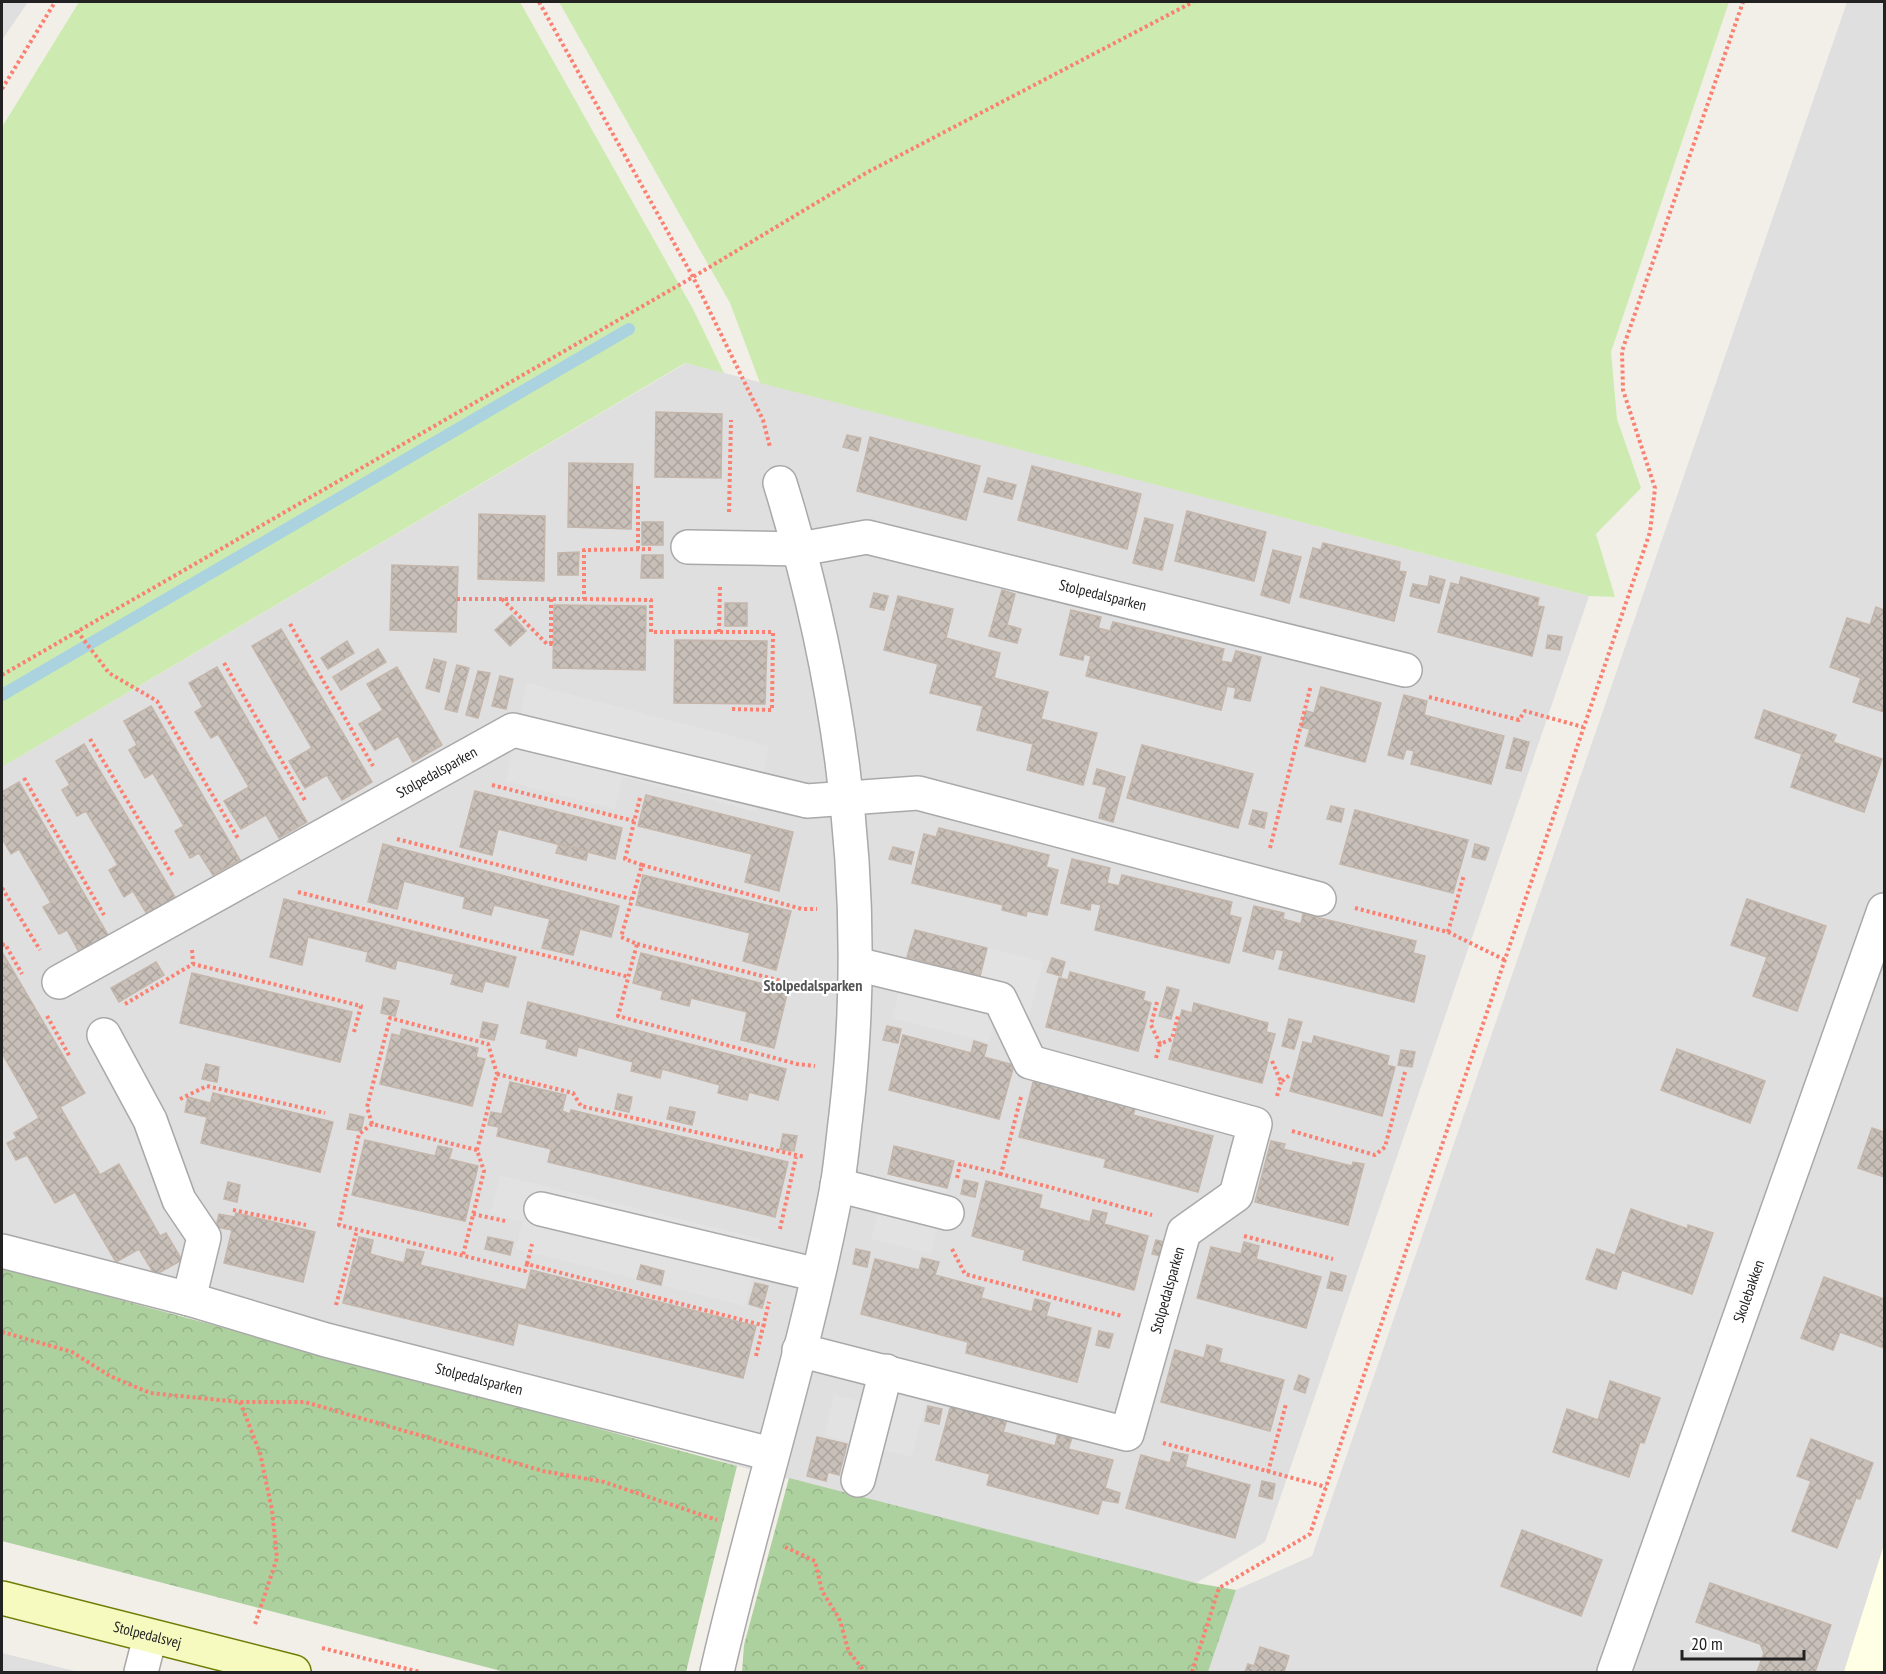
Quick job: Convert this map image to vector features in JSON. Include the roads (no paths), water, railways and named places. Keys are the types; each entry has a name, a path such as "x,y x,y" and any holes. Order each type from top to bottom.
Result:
{"street":[{"path":"717,1672 818,1275 837,1185 852,1058 856,964 848,797 823,642 800,549 780,483"},
{"name":"Stolpedalsparken","path":"687,547 800,549 867,537 1405,670"},
{"name":"Stolpedalsparken","path":"59,981 513,730 807,801 918,793 1319,899"},
{"name":"Skolebakken","path":"1614,1672 1884,910"},
{"name":"Stolpedalsparken","path":"856,964 1000,999 1030,1062 1255,1124 1236,1194 1184,1232 1127,1434 886,1371"},
{"path":"104,1035 150,1120 179,1200 204,1237 189,1299"},
{"path":"837,1185 951,1198"},
{"path":"541,1209 818,1275"},
{"name":"Stolpedalsparken","path":"5,1246 326,1340 771,1454"},
{"path":"799,1350 886,1371 858,1480"},
{"name":"Stolpedalsvej","path":"2,1598 294,1672"},
{"path":"141,1672 150,1636"}],"waterway":[{"path":"2,695 629,329"}],"district":[{"name":"Stolpedalsparken","path":"813,985"}]}
